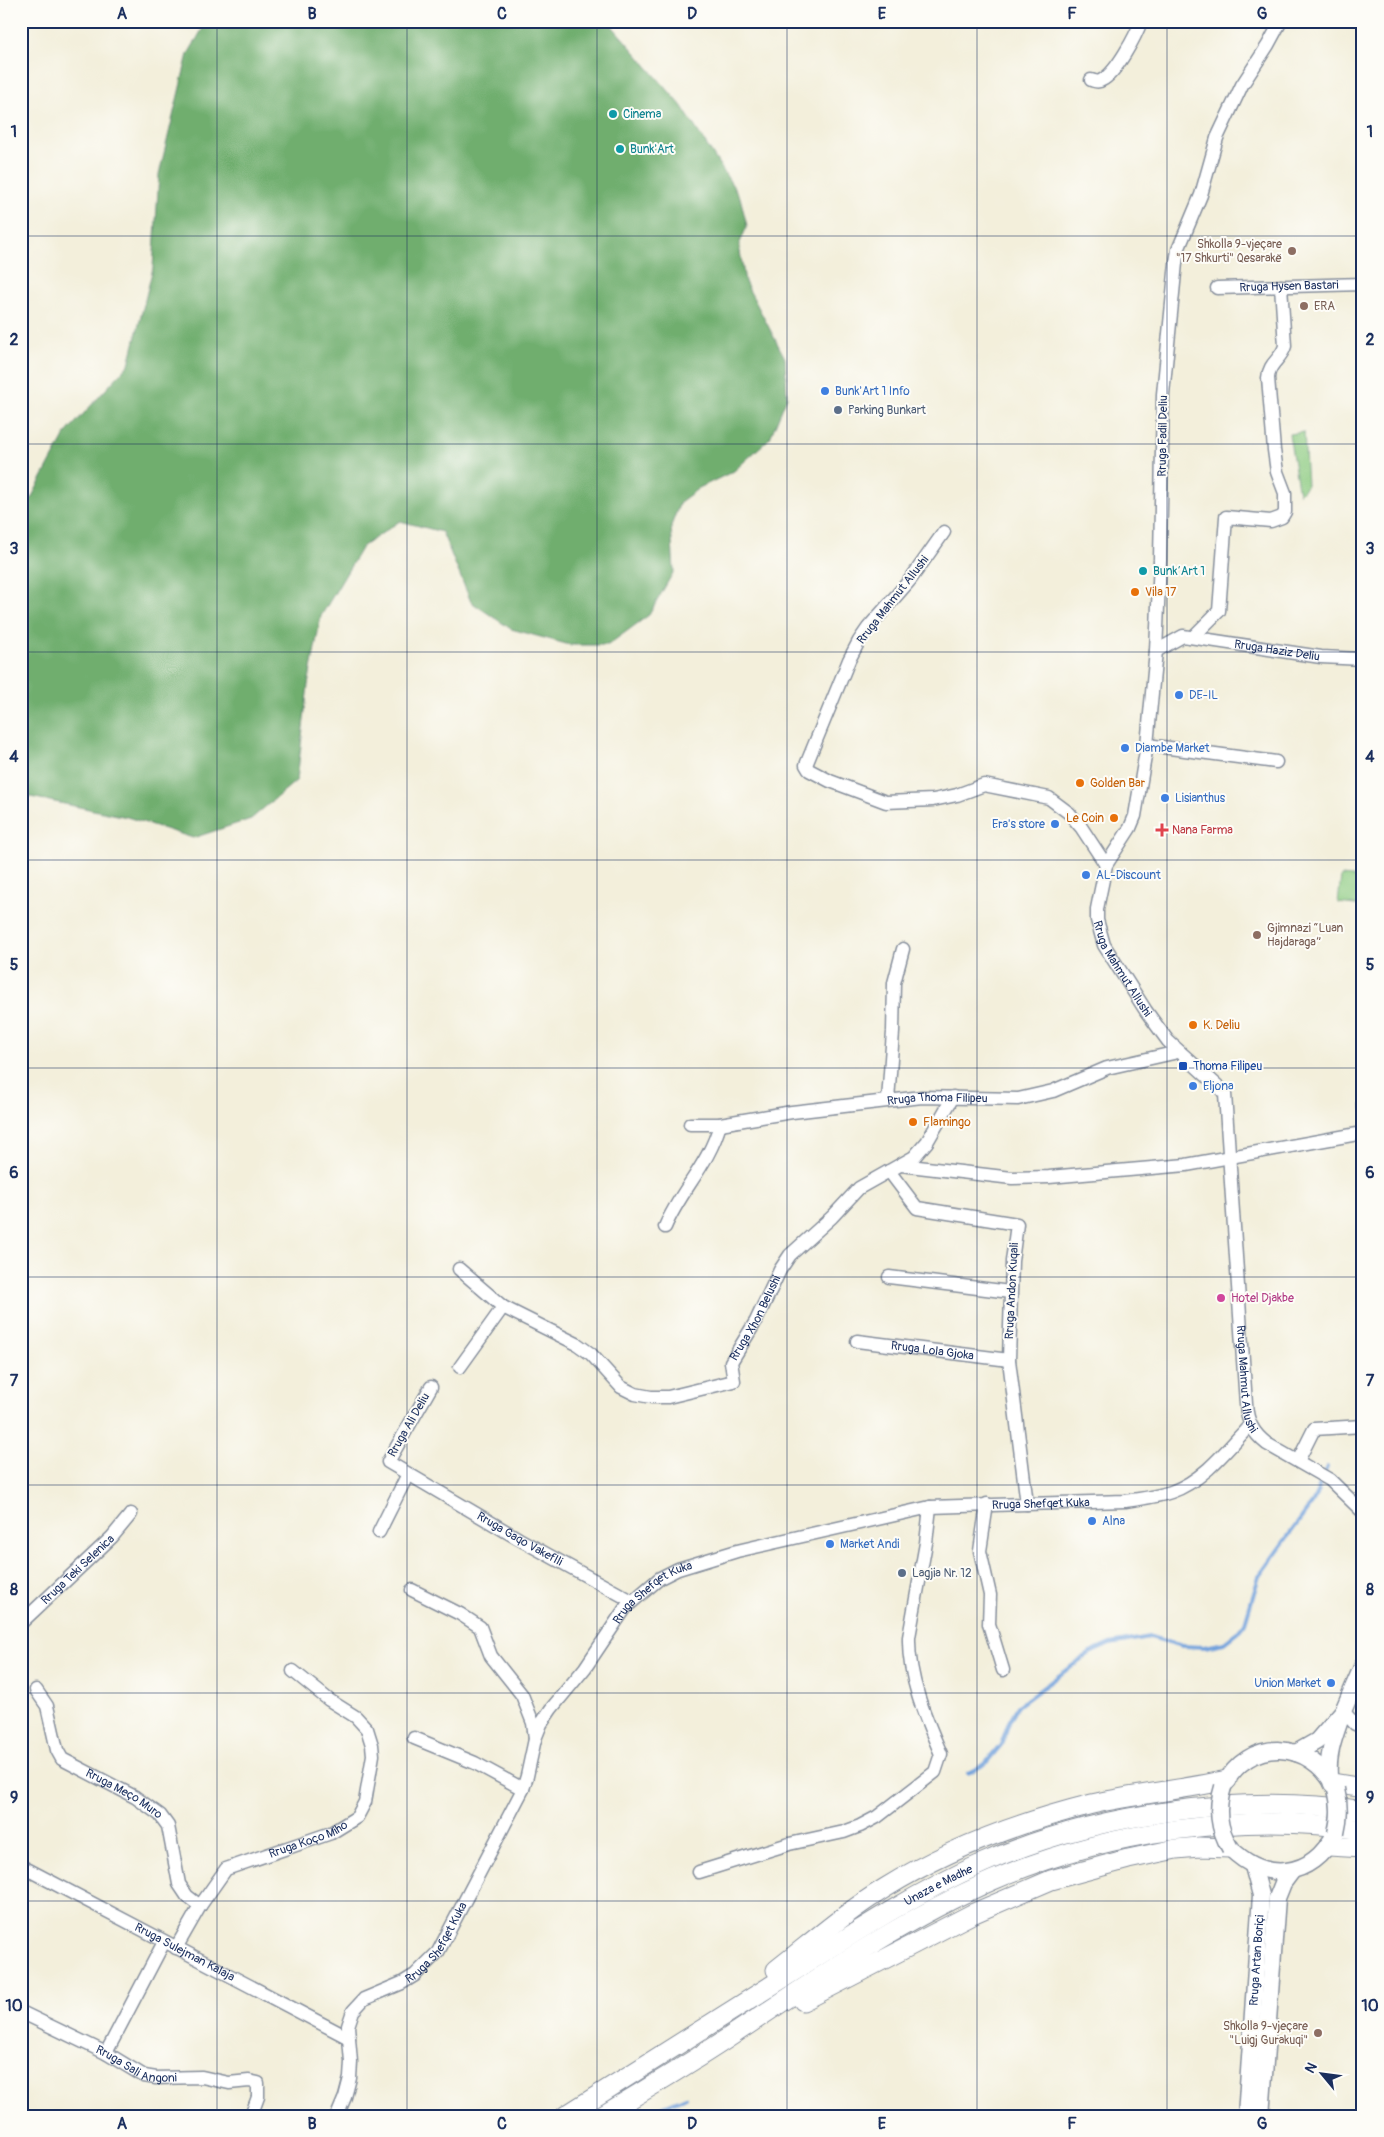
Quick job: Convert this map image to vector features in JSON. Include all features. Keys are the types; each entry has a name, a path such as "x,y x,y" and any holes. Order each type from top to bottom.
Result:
{"highway":[{"path":"1333,1783 1363,1788"},
{"path":"707,2026 843,1916 886,1888 984,1838 1092,1804 1225,1784"},
{"name":"Unaza e Madhe","path":"565,2116 902,1903 984,1862 1054,1836 1115,1821 1195,1809 1290,1805 1363,1811"},
{"path":"602,2116 884,1937 949,1901 994,1880 1091,1847 1154,1833 1197,1828 1294,1824 1363,1830"},
{"path":"715,2046 972,1914 1051,1880 1128,1859 1176,1849 1199,1846 1230,1848"},
{"path":"1329,1846 1363,1848"}],"main road":[{"path":"1333,1783 1317,1763 1296,1753 1277,1750 1253,1756 1243,1762 1225,1784 1219,1800 1220,1826 1230,1848 1241,1859 1253,1866 1270,1871 1292,1870 1312,1862 1329,1846 1336,1833 1340,1818 1340,1803 1328,1763 1330,1748 1363,1665"},
{"path":"1296,1753 1317,1741 1346,1705"},
{"name":"Rruga Artan Boriçi","path":"1246,2116 1261,1896 1253,1866"},
{"name":"Rruga Artan Boriçi","path":"1261,2116 1277,1898 1283,1882 1292,1870"}],"street":[{"path":"1091,80 1096,82 1102,80 1118,63 1141,21"},
{"name":"Rruga Fadil Deliu","path":"1106,865 1130,828 1135,816 1147,745 1156,651 1163,402 1177,256 1201,195 1216,138 1242,86 1268,46 1280,21"},
{"name":"Rruga Hysen Bastari","path":"1217,288 1363,284"},
{"path":"1193,637 1219,611 1226,517 1271,521 1282,517 1285,512 1284,493 1277,472 1274,450 1268,378 1269,369 1281,355 1285,346 1281,286"},
{"name":"Rruga Mahmut Allushi","path":"944,532 910,580 859,641 806,765 809,770 830,781 886,802 933,800 957,795 984,785 1049,798 1070,813 1081,827 1106,865 1097,909 1100,933 1114,963 1168,1041 1221,1089 1224,1094 1246,1404 1250,1425 1267,1444 1330,1480 1363,1512"},
{"name":"Rruga Haziz Deliu","path":"1156,651 1176,638 1183,636 1321,657 1363,660"},
{"path":"1147,745 1276,762"},
{"path":"888,1100 893,1032 894,982 903,949"},
{"name":"Rruga Thoma Filipeu","path":"690,1124 720,1124 792,1112 888,1100 953,1097 1018,1099 1053,1091 1107,1068 1178,1052"},
{"name":"Rruga Xhon Belushi","path":"503,1307 577,1344 591,1354 621,1387 635,1394 651,1397 668,1397 734,1381 731,1362 756,1321 780,1270 790,1255 859,1188 914,1157 927,1142 953,1097"},
{"path":"1363,1102 1363,1108"},
{"path":"664,1227 672,1210 705,1160 717,1136 720,1124"},
{"path":"901,1165 1012,1178 1049,1177 1162,1167 1229,1158 1363,1133"},
{"name":"Rruga Andon Kuqali","path":"889,1171 917,1208 1017,1224 1010,1292 1009,1360 1027,1504"},
{"path":"459,1269 503,1307 460,1367"},
{"path":"889,1277 1010,1292"},
{"name":"Rruga Lola Gjoka","path":"857,1342 1009,1360"},
{"name":"Rruga Ali Deliu","path":"388,1462 431,1387"},
{"name":"Rruga Shefqet Kuka","path":"337,2116 350,2078 350,2018 358,2004 364,1999 402,1983 425,1967 438,1952 523,1788 528,1776 535,1739 541,1724 585,1668 614,1624 632,1601 660,1578 678,1569 705,1560 930,1507 1125,1501 1153,1497 1172,1492 1189,1484 1201,1475 1250,1425"},
{"path":"1298,1461 1314,1430 1363,1426"},
{"name":"Rruga Gaqo Vakeflli","path":"388,1462 518,1539 632,1601"},
{"path":"380,1532 408,1474"},
{"path":"986,1504 980,1551 990,1595 989,1624 1003,1670"},
{"path":"699,1872 789,1844 844,1832 860,1826 877,1817 935,1772 941,1754 925,1717 910,1666 908,1637 926,1543 930,1507"},
{"name":"Rruga Teki Selenica","path":"21,1623 117,1531 132,1514"},
{"path":"412,1590 460,1614 480,1627 491,1656 514,1682 525,1701 533,1723 535,1739"},
{"name":"Rruga Koço Miho","path":"176,1948 200,1906 226,1869 331,1833 356,1817 365,1802 373,1755 367,1729 356,1717 329,1700 293,1670"},
{"name":"Rruga Meço Muro","path":"36,1690 47,1706 62,1759 148,1805 168,1826 179,1884 187,1896 200,1906"},
{"path":"1346,1705 1355,1724 1363,1727"},
{"path":"414,1738 475,1763 523,1788"},
{"name":"Rruga Sulejman Kalaja","path":"21,1866 349,2038"},
{"path":"106,2053 164,1942"},
{"name":"Rruga Sali Angoni","path":"21,2012 106,2053 144,2076 156,2078 202,2077 229,2084 249,2081 258,2083 258,2097 251,2116"}],"green space":[{"path":"207,21 611,21 613,27 681,105 740,197 747,226 739,245 745,282 785,358 787,397 770,438 734,471 699,488 680,502 671,526 674,571 649,615 608,645 570,645 511,629 471,602 442,532 400,521 362,547 321,616 308,685 297,780 251,819 193,838 127,817 21,795 21,517 66,433 129,364 153,268 159,174 188,54"},
{"path":"1304,432 1307,485 1299,494 1289,434"},
{"path":"1341,876 1363,878 1363,906 1338,903"}],"waterway":[{"path":"968,1773 985,1764 1001,1745 1009,1722 1018,1706 1088,1654 1110,1644 1150,1637 1183,1646 1205,1647 1224,1643 1237,1633 1245,1623 1259,1576 1313,1502 1327,1467"},
{"path":"639,2116 686,2097"}],"place":[{"name":"Cinema","path":"613,114"},
{"name":"Bunk'Art","path":"620,149"},
{"name":"Shkolla 9-vjeçare \"17 Shkurti\" Qesarakë","path":"1292,251"},
{"name":"ERA","path":"1304,306"},
{"name":"Bunk'Art 1 Info","path":"825,391"},
{"name":"Parking Bunkart","path":"838,410"},
{"name":"Bunk‘Art 1","path":"1143,571"},
{"name":"Vila 17","path":"1135,592"},
{"name":"DE-IL","path":"1179,695"},
{"name":"Diambe Market","path":"1125,748"},
{"name":"Golden Bar","path":"1080,783"},
{"name":"Lisianthus","path":"1165,798"},
{"name":"Le Coin","path":"1114,818"},
{"name":"Era's store","path":"1055,824"},
{"name":"Nana Farma","path":"1162,830"},
{"name":"AL-Discount","path":"1086,875"},
{"name":"Gjimnazi “Luan Hajdaraga”","path":"1257,935"},
{"name":"K. Deliu","path":"1193,1025"},
{"name":"Thoma Filipeu","path":"1183,1066"},
{"name":"Eljona","path":"1193,1086"},
{"name":"Flamingo","path":"913,1122"},
{"name":"Hotel Djakbe","path":"1221,1298"},
{"name":"Alna","path":"1092,1521"},
{"name":"Market Andi","path":"830,1544"},
{"name":"Lagjia Nr. 12","path":"902,1573"},
{"name":"Union Market","path":"1331,1683"},
{"name":"Shkolla 9-vjeçare \"Luigj Gurakuqi\"","path":"1318,2033"}]}
